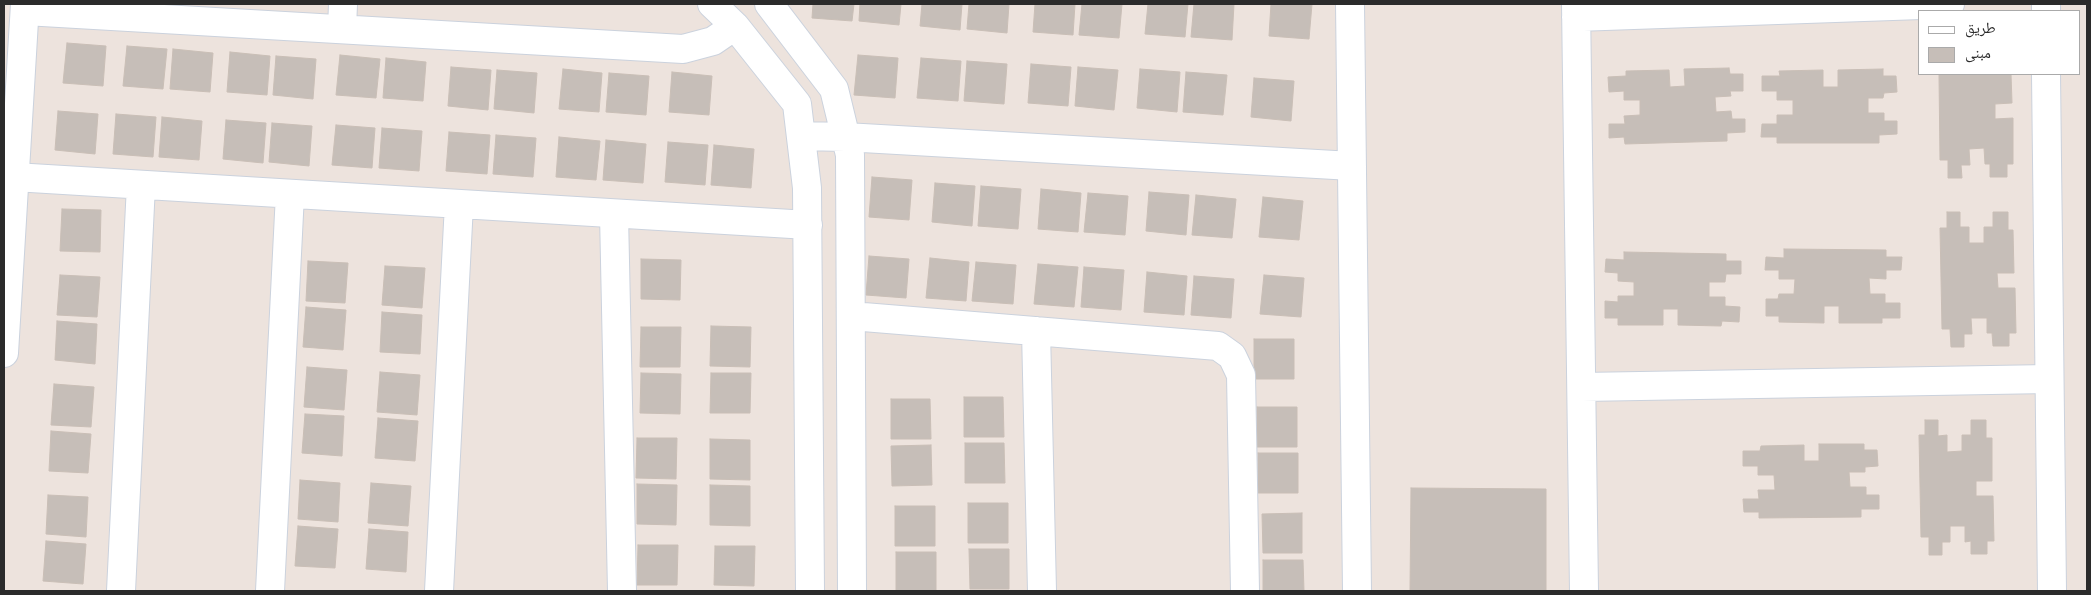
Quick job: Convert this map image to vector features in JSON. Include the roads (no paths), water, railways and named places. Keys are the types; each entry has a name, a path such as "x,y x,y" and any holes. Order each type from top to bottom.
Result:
{"street":[{"path":"712,4 735,26 797,104 808,188 810,591"},
{"path":"769,4 834,89 850,155 852,591"},
{"path":"1350,4 1357,591"},
{"path":"1584,591 1576,10 1950,4"},
{"path":"4,354 25,7 343,16 683,49 713,41 735,26"},
{"path":"2046,75 2051,591"},
{"path":"801,136 1352,166"},
{"path":"14,177 808,226"},
{"path":"120,591 141,185"},
{"path":"270,591 290,194"},
{"path":"439,591 459,204"},
{"path":"614,214 622,591"},
{"path":"850,316 1218,346 1232,356 1241,375 1245,591"},
{"path":"1036,331 1042,591"},
{"path":"1582,387 2049,380"}]}
